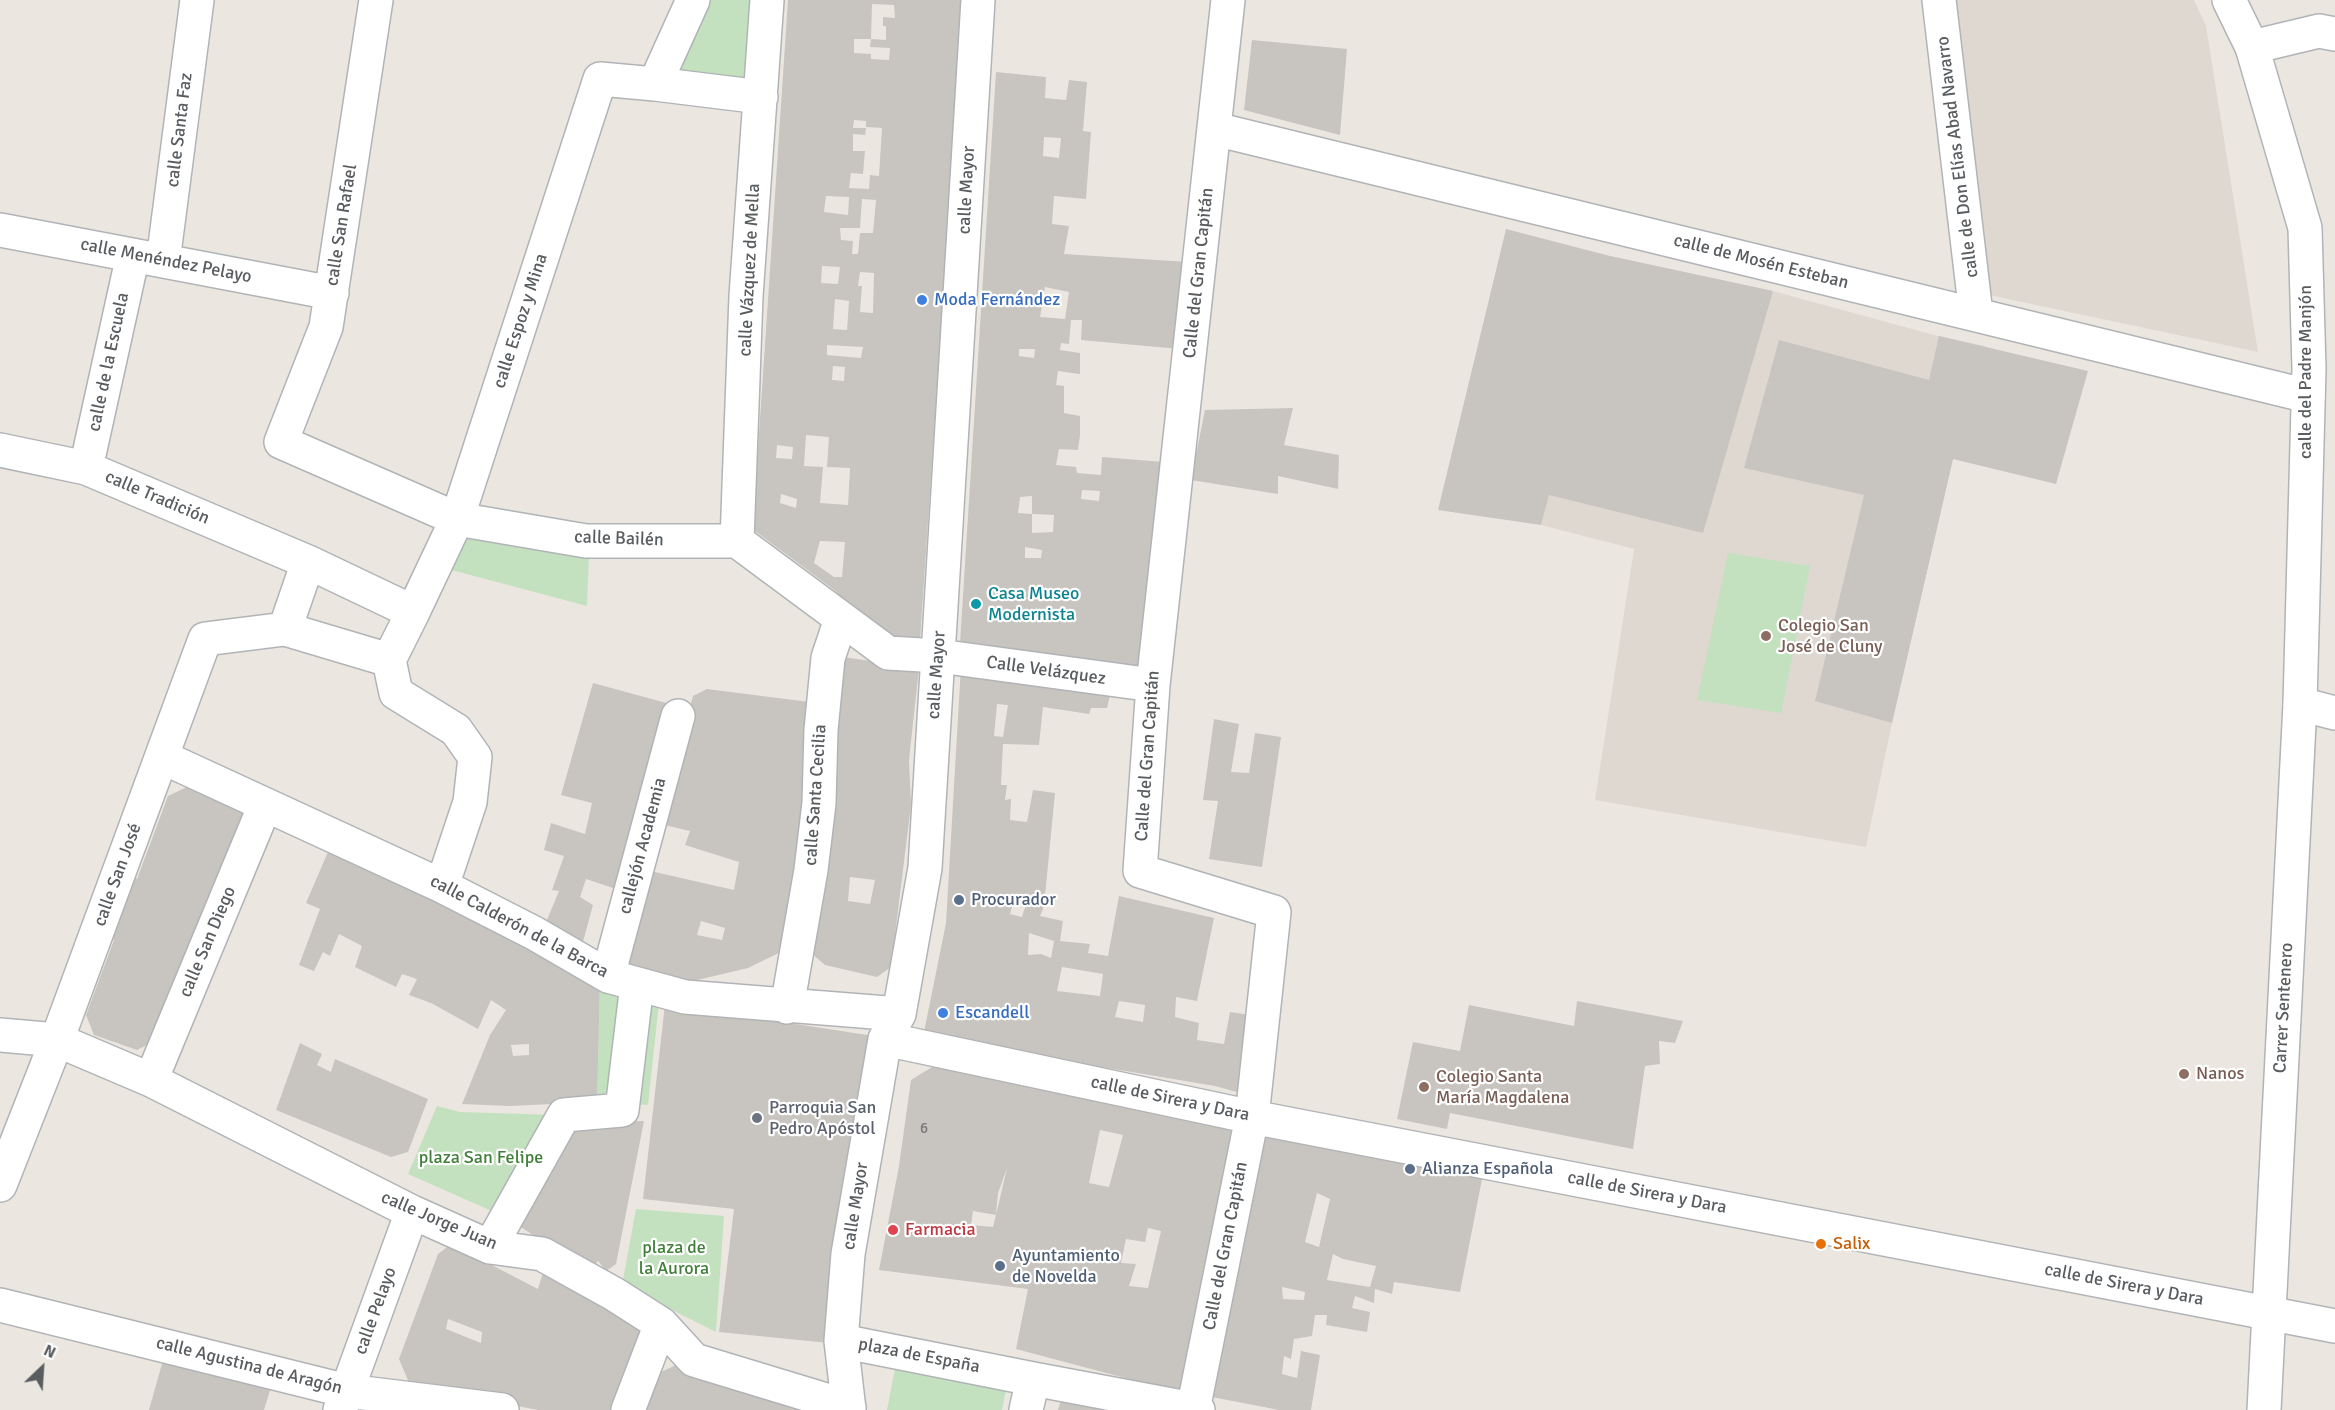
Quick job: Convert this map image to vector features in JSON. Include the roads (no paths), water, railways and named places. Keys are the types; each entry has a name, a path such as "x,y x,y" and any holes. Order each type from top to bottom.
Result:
{"street":[{"name":"calle Santa Faz","path":"148,258 197,0"},
{"name":"calle San Rafael","path":"281,442 326,327 376,0"},
{"path":"656,84 693,0"},
{"name":"calle Vázquez de Mella","path":"737,541 746,296 767,0"},
{"name":"calle Mayor","path":"841,1341 848,1254 925,868 978,0"},
{"name":"Calle del Gran Capitán","path":"1194,1410 1252,1117 1274,912 1140,871 1153,685 1228,0"},
{"name":"calle de Don Elías Abad Navarro","path":"1939,0 1976,314"},
{"name":"calle del Padre Manjón","path":"2229,0 2252,48 2305,228 2308,396 2300,704"},
{"path":"2252,48 2319,31 2335,34"},
{"name":"calle Espoz y Mina","path":"389,660 457,519 600,79 761,97"},
{"name":"calle de Mosén Esteban","path":"1215,129 2308,396"},
{"name":"calle Menéndez Pelayo","path":"0,230 332,293"},
{"name":"calle de la Escuela","path":"86,468 148,258"},
{"name":"calle Bailén","path":"281,442 457,519 586,541 737,541"},
{"name":"calle Tradición","path":"0,450 86,468 308,562 413,612"},
{"path":"737,541 888,653 939,656"},
{"path":"308,562 285,629 389,660 396,693 456,730 475,757 470,802 442,886"},
{"name":"calle Santa Cecilia","path":"787,1007 812,870 819,803 821,730 828,658 841,619"},
{"name":"calle San José","path":"0,1185 57,1040 205,639 285,629"},
{"name":"Calle Velázquez","path":"939,656 1153,685"},
{"path":"2300,704 2335,713"},
{"name":"Carrer Sentenero","path":"2264,1410 2300,704"},
{"name":"callejón Academia","path":"490,1246 564,1115 622,1110 622,980 678,716"},
{"name":"calle Calderón de la Barca","path":"162,757 442,886 622,980 685,997 787,1007 892,1026"},
{"name":"calle San Diego","path":"151,1080 265,805"},
{"name":"calle de Sirera y Dara","path":"892,1026 1252,1117 2335,1326"},
{"name":"calle Jorge Juan","path":"0,1035 57,1040 151,1080 412,1212 490,1246 542,1254 614,1294 661,1324 694,1360 849,1409"},
{"name":"calle Pelayo","path":"344,1400 412,1212"},
{"name":"calle Agustina de Aragón","path":"0,1305 344,1400 501,1410"},
{"path":"628,1410 661,1324"},
{"name":"plaza de España","path":"849,1409 841,1341 1194,1410"},
{"path":"1026,1410 1033,1379"}],"place":[{"name":"Moda Fernández","path":"922,300"},
{"name":"Casa Museo Modernista","path":"976,604"},
{"name":"Colegio San José de Cluny","path":"1766,636"},
{"name":"Procurador","path":"959,900"},
{"name":"Escandell","path":"943,1013"},
{"name":"Nanos","path":"2184,1074"},
{"name":"Colegio Santa María Magdalena","path":"1424,1087"},
{"name":"Parroquia San Pedro Apóstol","path":"757,1118"},
{"name":"Alianza Española","path":"1410,1169"},
{"name":"Farmacia","path":"893,1230"},
{"name":"Salix","path":"1821,1244"},
{"name":"Ayuntamiento de Novelda","path":"1000,1266"}],"park label":[{"name":"plaza San Felipe","path":"481,1158"},
{"name":"plaza de la Aurora","path":"674,1258"}]}
